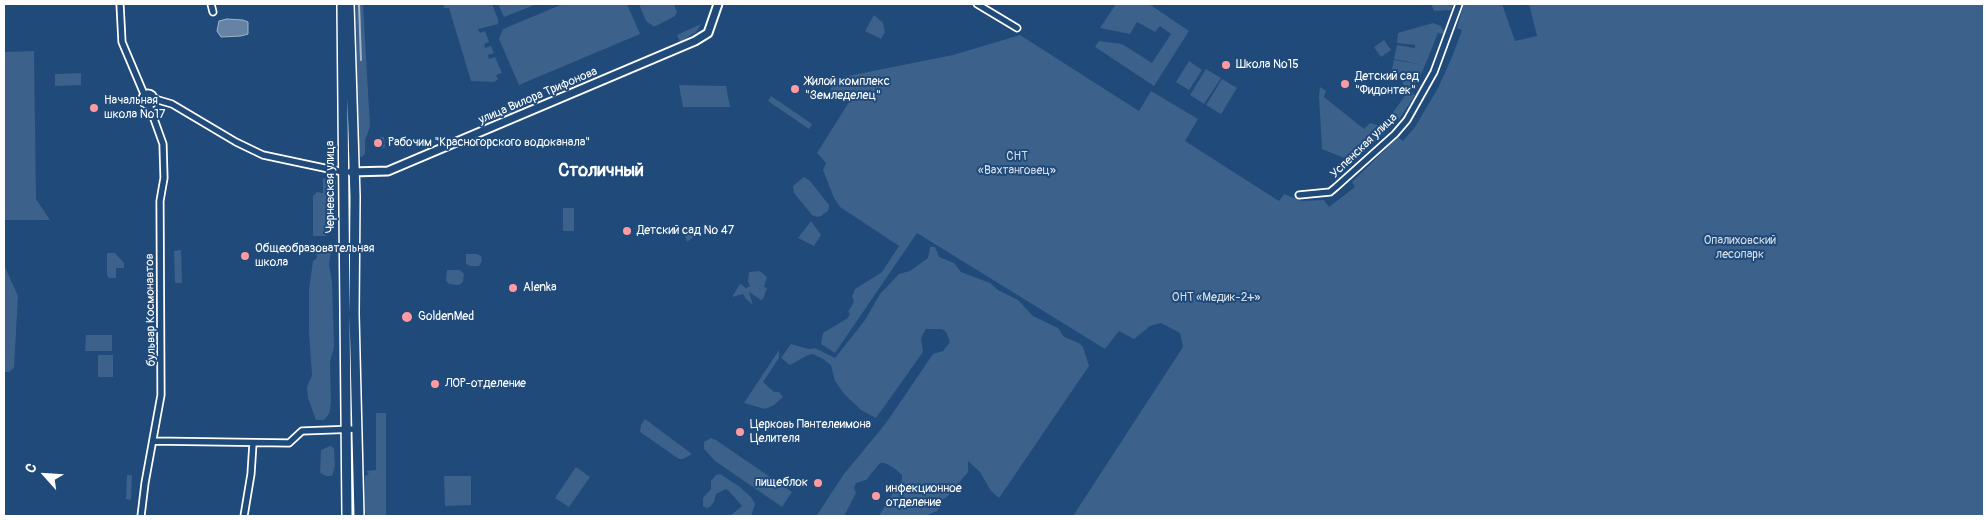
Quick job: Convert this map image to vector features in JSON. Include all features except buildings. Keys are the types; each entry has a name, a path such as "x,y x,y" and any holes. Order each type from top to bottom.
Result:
{"main road":[{"name":"Черневская улица","path":"342,4 344,172 351,429"},
{"name":"Черневская улица","path":"349,4 355,172 351,429"},
{"path":"347,516 351,429"},
{"path":"351,429 359,516"}],"street":[{"name":"бульвар Космонавтов","path":"120,4 122,42 144,94 142,101 149,105 164,144 164,178 160,201 161,395 143,493 141,516"},
{"path":"211,4 213,12"},
{"name":"улица Вилора Трифонова","path":"344,172 388,172 695,41 708,33 718,4"},
{"path":"977,4 1017,28"},
{"name":"Успенская улица","path":"1299,195 1330,192 1395,134 1407,120 1434,72 1459,4"},
{"path":"144,94 151,93 155,99 172,104 252,151 290,162 344,172"},
{"path":"149,105 153,104 155,99"},
{"path":"153,441 289,443 302,431 351,429"},
{"path":"244,516 251,474 252,443"}],"green space":[{"path":"356,4 363,4 370,127 365,140 365,154 362,157 358,156"},
{"path":"444,4 492,4 498,24 478,29 480,33 485,31 489,42 484,44 485,48 491,46 494,53 488,55 489,59 495,57 502,73 496,75 498,79 494,82 471,81 449,8 444,8"},
{"path":"498,4 537,4 504,17"},
{"path":"563,4 627,4 640,34 519,85 499,39 503,29"},
{"path":"639,4 674,4 677,12 675,16 653,26 646,21"},
{"path":"1116,4 1149,4 1189,31 1154,86 1095,47 1099,41 1122,44 1152,63 1171,34 1160,26 1155,32 1137,22 1130,34 1100,28"},
{"path":"1431,4 1453,4 1451,10 1434,11"},
{"name":"Опалиховский лесопарк","path":"1464,4 1502,4 1515,41 1537,36 1529,4 1984,4 1984,516 1073,516 1183,347 1180,333 1161,323 1150,326 1134,339 1119,331 1105,349 917,233 835,353 821,344 823,333 848,318 850,313 848,312 854,302 852,296 855,289 882,272 899,246 840,207 834,198 823,170 826,163 817,153 849,102 830,90 838,78 953,55 1020,35 1139,111 1151,91 1198,119 1185,141 1279,201 1284,194 1301,201 1324,200 1329,207 1355,187 1352,182 1398,137 1403,141 1415,127 1438,88 1452,57 1462,30 1457,28"},
{"path":"4,12 5,52 34,51 36,199 50,220 4,220"},
{"path":"874,15 883,23 885,32 881,39 865,31"},
{"path":"1433,23 1441,26 1444,32 1443,34 1438,33 1423,70 1411,92 1415,95 1400,118 1354,162 1322,149 1320,87 1326,91 1324,97 1364,129 1370,123 1381,126 1407,93 1401,79 1402,76 1392,69 1394,60 1424,65 1394,59 1397,45 1415,48 1415,45 1397,43 1398,33"},
{"path":"701,24 696,32 680,42 677,35"},
{"path":"1384,40 1391,50 1381,57 1374,47"},
{"path":"1189,61 1202,70 1189,90 1176,82"},
{"path":"1206,69 1221,78 1204,104 1190,95"},
{"path":"81,73 81,85 55,86 55,74"},
{"path":"1222,79 1237,88 1221,114 1206,105"},
{"path":"679,85 726,86 730,107 683,107"},
{"path":"771,96 812,124 809,129 768,101"},
{"path":"518,103 520,111 482,127 490,115"},
{"path":"379,137 384,137 385,148 375,147 374,141"},
{"path":"804,177 810,181 829,205 828,211 821,216 812,215 794,193 793,186"},
{"path":"323,178 336,181 335,228 325,236 313,236 313,196 317,192 323,193"},
{"path":"563,208 574,208 574,231 563,231"},
{"path":"811,221 821,235 814,246 798,238"},
{"path":"687,226 705,228 687,242 684,232"},
{"path":"321,245 331,251 329,264 332,282 334,347 330,362 331,404 329,414 324,420 316,420 308,398 307,387 312,375 309,289 313,261 317,258 315,247"},
{"path":"930,247 935,247 939,257 954,263 961,272 990,283 998,290 1018,300 1033,316 1058,328 1064,337 1079,343 1083,347 1089,366 999,498 991,491 980,472 968,461 968,472 948,496 939,502 940,507 937,511 925,516 880,516 902,480 902,475 885,463 880,463 866,480 856,483 854,488 856,493 844,516 819,516 817,515 844,474 886,423 933,354 943,351 950,342 946,332 942,329 926,329 921,338 923,352 876,418 861,410 845,395 835,381 831,365 823,359 813,354 790,365 781,358 791,344 809,349 815,348 835,358 865,320 880,294 899,274 910,271 928,258"},
{"path":"181,250 182,283 175,283 174,251"},
{"path":"107,253 115,253 124,263 124,268 116,268 116,278 109,278 107,275"},
{"path":"466,254 481,256 482,261 479,266 466,264"},
{"path":"4,265 18,296 14,368 9,372 4,372"},
{"path":"447,270 460,270 464,274 463,282 459,285 449,284 446,281"},
{"path":"760,271 767,277 764,287 767,288 763,299 761,300 749,292 753,305 743,294 732,297 740,284 746,288 750,286 748,281 749,272"},
{"path":"86,335 112,335 112,351 85,351"},
{"path":"779,350 779,358 763,382 774,392 779,392 783,397 774,405 765,409 744,403"},
{"path":"98,355 113,355 113,377 98,377"},
{"path":"376,413 386,413 386,516 367,516 365,512 365,476 369,474 366,471 376,470"},
{"path":"645,419 692,454 679,459 640,432 641,425"},
{"path":"711,438 792,492 782,507 715,461 704,449 704,442"},
{"path":"330,446 334,448 335,466 332,476 326,476 320,473 321,450"},
{"path":"576,467 590,477 569,507 555,498"},
{"path":"720,474 751,497 755,504 751,516 730,516 742,506 726,489 716,494 714,502 710,507 706,508 703,506 703,498 711,489 711,481 716,475"},
{"path":"127,475 132,475 131,500 126,499"},
{"path":"444,476 471,476 471,505 445,506"}],"shaded area":[{"path":"227,19 248,22 248,34 221,37 217,31 219,21"}],"waterway":[{"path":"359,4 361,60"}],"place":[{"name":"Школа №15","path":"1226,65"},
{"name":"Детский сад \"Фидонтек\"","path":"1345,84"},
{"name":"Жилой комплекс \"Земледелец\"","path":"795,89"},
{"name":"Начальная школа №17","path":"94,108"},
{"name":"Рабочим \"Красногорского водоканала\"","path":"378,143"},
{"name":"Детский сад № 47","path":"627,231"},
{"name":"Общеобразовательная школа","path":"245,256"},
{"name":"Alenka","path":"513,288"},
{"name":"GoldenMed","path":"407,317"},
{"name":"ЛОР-отделение","path":"435,384"},
{"name":"Церковь Пантелеимона Целителя","path":"740,432"},
{"name":"пищеблок","path":"818,483"},
{"name":"инфекционное отделение","path":"876,496"}],"district":[{"name":"Столичный","path":"601,171"}],"park label":[{"name":"СНТ «Вахтанговец»","path":"1017,164"},
{"name":"ОНТ «Медик-2+»","path":"1216,298"}]}
